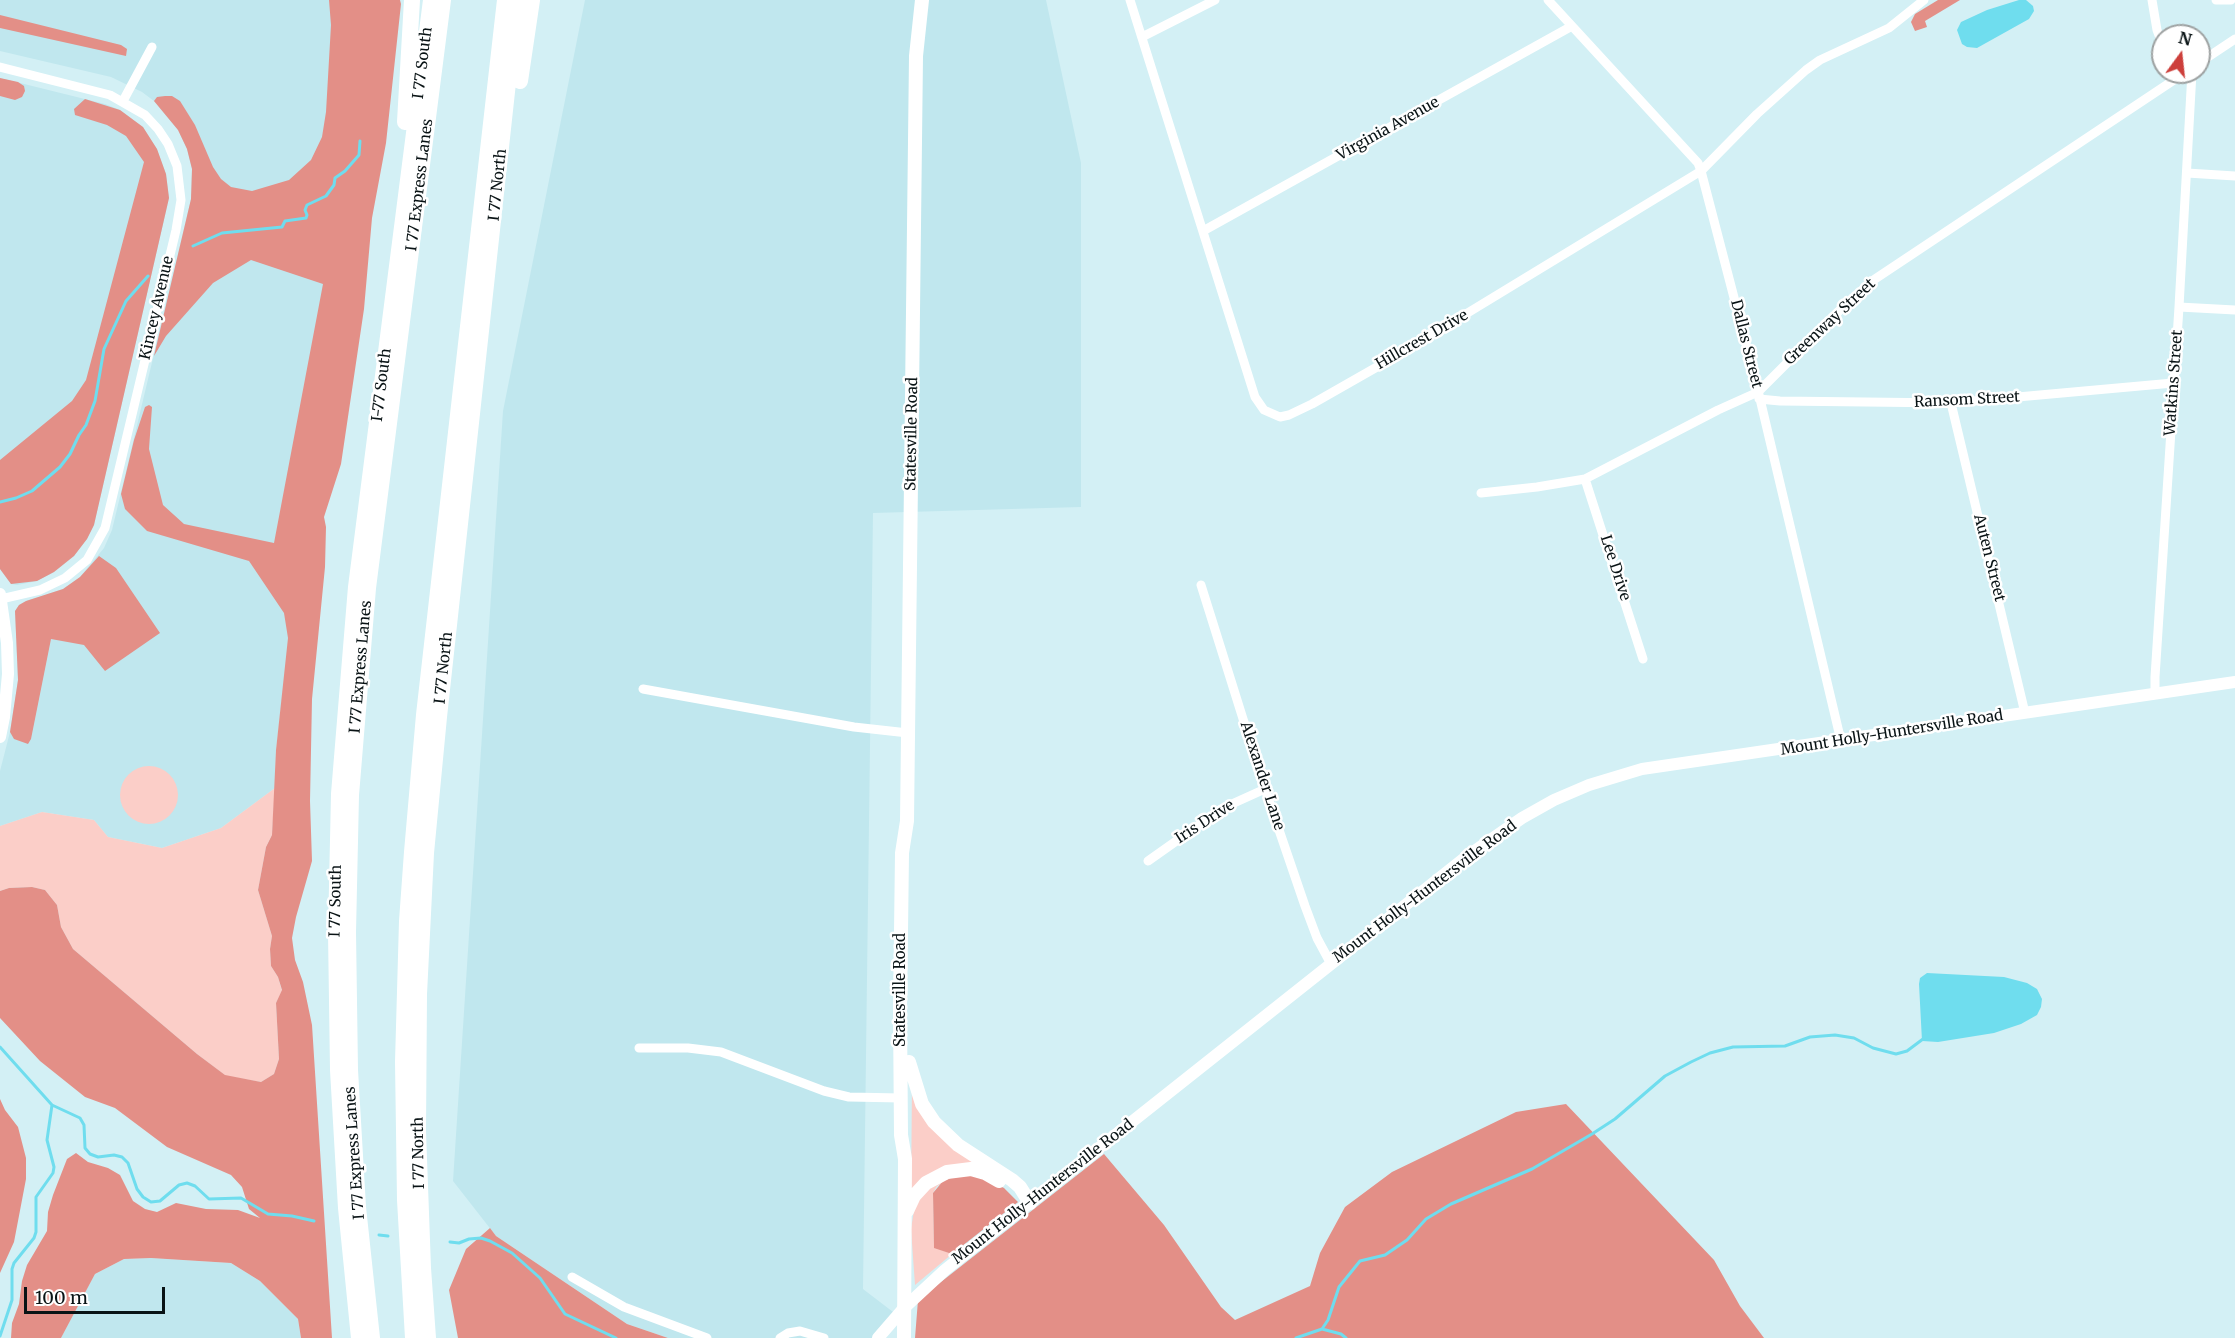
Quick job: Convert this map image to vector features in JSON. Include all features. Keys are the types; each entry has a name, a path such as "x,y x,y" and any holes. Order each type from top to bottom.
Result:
{"highway":[{"path":"392,304 412,0"},
{"name":"I 77 South","path":"392,304 431,0"},
{"name":"I 77 Express Lanes","path":"372,1338 358,1207 350,1070 348,932 351,795 368,588 443,0"},
{"path":"413,1338 403,1120 410,886 424,715 505,0"},
{"name":"I 77 North","path":"428,1338 418,1119 420,983 426,853 518,0"},
{"path":"497,203 507,172 532,0"},
{"name":"I-77 South","path":"371,465 392,304"},
{"name":"I 77 South","path":"359,1338 341,1139 336,909 339,794 346,690 371,465"}],"main road":[{"name":"Statesville Road","path":"911,0 916,48"},
{"name":"Statesville Road","path":"904,1338 905,1159 909,1135 911,853 907,821 916,48 922,0"},
{"path":"0,737 8,674 8,643 1,597"},
{"name":"Mount Holly-Huntersville Road","path":"878,1338 903,1308 930,1283 1331,964 1494,836 1570,792 1642,769 2235,682"},
{"name":"Statesville Road","path":"905,1159 901,1135 902,853 907,821"},
{"path":"909,1062 922,1104 934,1122 958,1145 1012,1180 1020,1187 1030,1203"},
{"path":"905,1216 914,1196 926,1183 939,1175 963,1169 992,1176 1030,1203"}],"street":[{"name":"Hillcrest Drive","path":"1130,0 1255,397 1264,410 1280,417 1312,404 1405,351 1701,171 1757,114 1806,70 1820,60 1899,23 1924,0"},
{"path":"1142,37 1215,0"},
{"name":"Dallas Street","path":"1548,0 1698,163 1759,396 1841,741"},
{"path":"2152,0 2156,24"},
{"path":"2216,0 2231,0"},
{"name":"Virginia Avenue","path":"1203,231 1572,26"},
{"path":"2211,55 2235,39"},
{"path":"123,101 152,47"},
{"name":"Kincey Avenue","path":"0,67 110,95 145,115 168,144 177,166 181,200 176,230 107,517 96,546 87,560 65,578 40,590 1,597"},
{"name":"Greenway Street","path":"1481,494 1537,488 1586,479 1718,410 1759,396 1844,306 1875,279 2165,84"},
{"name":"Watkins Street","path":"2156,694 2155,677 2191,84"},
{"path":"2187,173 2235,176"},
{"path":"2179,307 2235,310"},
{"name":"Ransom Street","path":"1759,396 1780,401 1951,403 2174,383"},
{"name":"Auten Street","path":"1951,403 2025,713"},
{"name":"Lee Drive","path":"1586,479 1643,659"},
{"name":"Alexander Lane","path":"1201,585 1265,789 1317,938 1331,964"},
{"path":"643,689 854,727 908,733"},
{"name":"Iris Drive","path":"1148,861 1223,808 1265,789"},
{"path":"639,1048 688,1048 721,1052 849,1097 901,1098"},
{"path":"572,1277 624,1307 707,1338"},
{"path":"780,1338 788,1333 800,1331 824,1338"}],"shaded area":[{"path":"0,0 366,0 276,750 275,788 221,828 162,848 108,837 94,820 42,812 0,826 0,771 10,732 18,680 15,611 26,601 63,589 80,577 104,548 112,530 191,199 192,169 187,149 178,130 154,101 142,92 111,77 0,51"},
{"path":"329,0 400,0 401,4 386,143 372,218 364,309 341,464 324,517 325,567 312,699 310,801 312,861 292,938 295,960 303,982 312,1025 332,1338 301,1338 298,1319 260,1281 231,1263 151,1258 124,1259 95,1274 61,1338 11,1338 12,1323 19,1304 27,1265 47,1231 48,1212 67,1159 76,1153 88,1162 108,1168 120,1175 133,1201 145,1209 157,1212 176,1203 206,1209 238,1210 260,1218 249,1209 242,1187 231,1175 167,1147 115,1108 85,1097 40,1061 0,1018 0,891 9,888 32,887 45,890 57,905 61,927 73,949 225,1075 261,1082 274,1074 279,1059 276,1003 282,990 271,966 272,936 258,890 266,847 272,835 276,750 288,638 284,613 249,561 147,531 125,509 121,494 134,440 145,407 149,405 152,407 149,449 163,505 184,524 274,543 323,284 251,260 213,283 166,336 154,356 191,199 192,169 187,149 178,130 154,101 157,97 172,96 180,101 195,125 213,167 221,179 231,187 252,191 289,180 311,160 322,137 326,112 331,25"},
{"path":"585,0 1046,0 1081,163 1081,507 873,513 863,1289 897,1315 878,1338 668,1338 627,1324 496,1236 453,1181 503,411"},
{"path":"1938,0 1960,0 1925,21 1927,27 1915,31 1911,22 1915,14"},
{"path":"0,15 121,45 127,49 126,56 0,28"},
{"path":"0,78 105,104 120,110 143,127 157,149 166,174 169,198 94,525 74,556 54,572 37,581 17,585 11,584 0,569"},
{"path":"0,78 18,82 24,86 25,91 22,97 15,100 0,96"},
{"path":"85,99 120,110 143,127 157,149 166,174 169,198 94,525 74,556 54,572 37,581 11,584 0,569 0,460 72,401 86,380 144,162 126,136 107,125 75,115 74,109"},
{"path":"99,556 116,568 160,633 105,671 84,645 51,639 31,739 28,744 14,739 10,732 18,680 15,611 26,601 63,589 80,577"},
{"path":"149,766 160,768 173,779 178,795 176,806 165,819 149,824 138,822 125,811 120,795 122,784 133,771"},
{"path":"275,788 272,835 266,847 258,890 272,936 271,966 278,977 282,991 276,1003 279,1059 274,1074 261,1082 226,1076 73,949 61,927 57,905 45,890 32,887 9,888 0,891 0,826 42,812 94,820 108,837 162,848 221,828"},
{"path":"912,1081 917,1101 992,1171 971,1167 911,1198"},
{"path":"0,1099 18,1127 26,1158 26,1179 14,1242 0,1273"},
{"path":"1566,1104 1714,1260 1740,1306 1764,1338 915,1338 918,1300 1104,1154 1164,1225 1221,1307 1235,1320 1310,1286 1320,1253 1345,1207 1392,1172 1516,1112"},
{"path":"969,1174 986,1178 1004,1188 1018,1202 952,1254 934,1248 933,1193 943,1181"},
{"path":"956,1176 937,1186 933,1193 934,1247 952,1254 915,1285 911,1229 915,1204 930,1186"},
{"path":"490,1228 496,1236 627,1324 668,1338 458,1338 449,1290 466,1249"},
{"path":"151,1258 231,1263 260,1281 298,1319 301,1338 61,1338 95,1274 124,1259"}],"water":[{"path":"2026,0 2033,6 2034,11 2029,19 1977,48 1962,44 1957,30 1961,22 1987,10"},
{"path":"1927,973 2004,977 2027,983 2037,989 2042,999 2041,1007 2037,1015 2021,1024 1994,1033 1938,1042 1922,1041 1919,984 1920,978"}],"waterway":[{"path":"193,246 222,233 282,227 285,221 306,218 307,205 326,196 334,185 335,178 345,171 359,155 360,141"},
{"path":"0,502 32,491 60,467 70,454 86,425 95,401 104,349 126,301 148,276"},
{"path":"1322,1329 1328,1320 1339,1287 1360,1261 1385,1255 1407,1240 1426,1219 1451,1204 1532,1169 1592,1134 1615,1119 1665,1076 1691,1062 1710,1053 1733,1047 1785,1046 1810,1037 1835,1035 1854,1038 1873,1048 1896,1054 1907,1051 1923,1039"},
{"path":"0,1047 52,1105 47,1140 54,1167 53,1173 36,1197 34,1238 14,1263 12,1269 12,1300 0,1336"},
{"path":"52,1105 80,1118 84,1125 85,1148 90,1154 98,1157 114,1155 122,1157 128,1163 137,1189 151,1202 160,1201 179,1185 187,1183 195,1186 209,1199 241,1198 268,1214 314,1221"},
{"path":"379,1235 388,1236"},
{"path":"450,1242 459,1243 481,1238 512,1253 540,1278 565,1314 616,1338"},
{"path":"1296,1338 1322,1329 1341,1334 1346,1338"}]}
